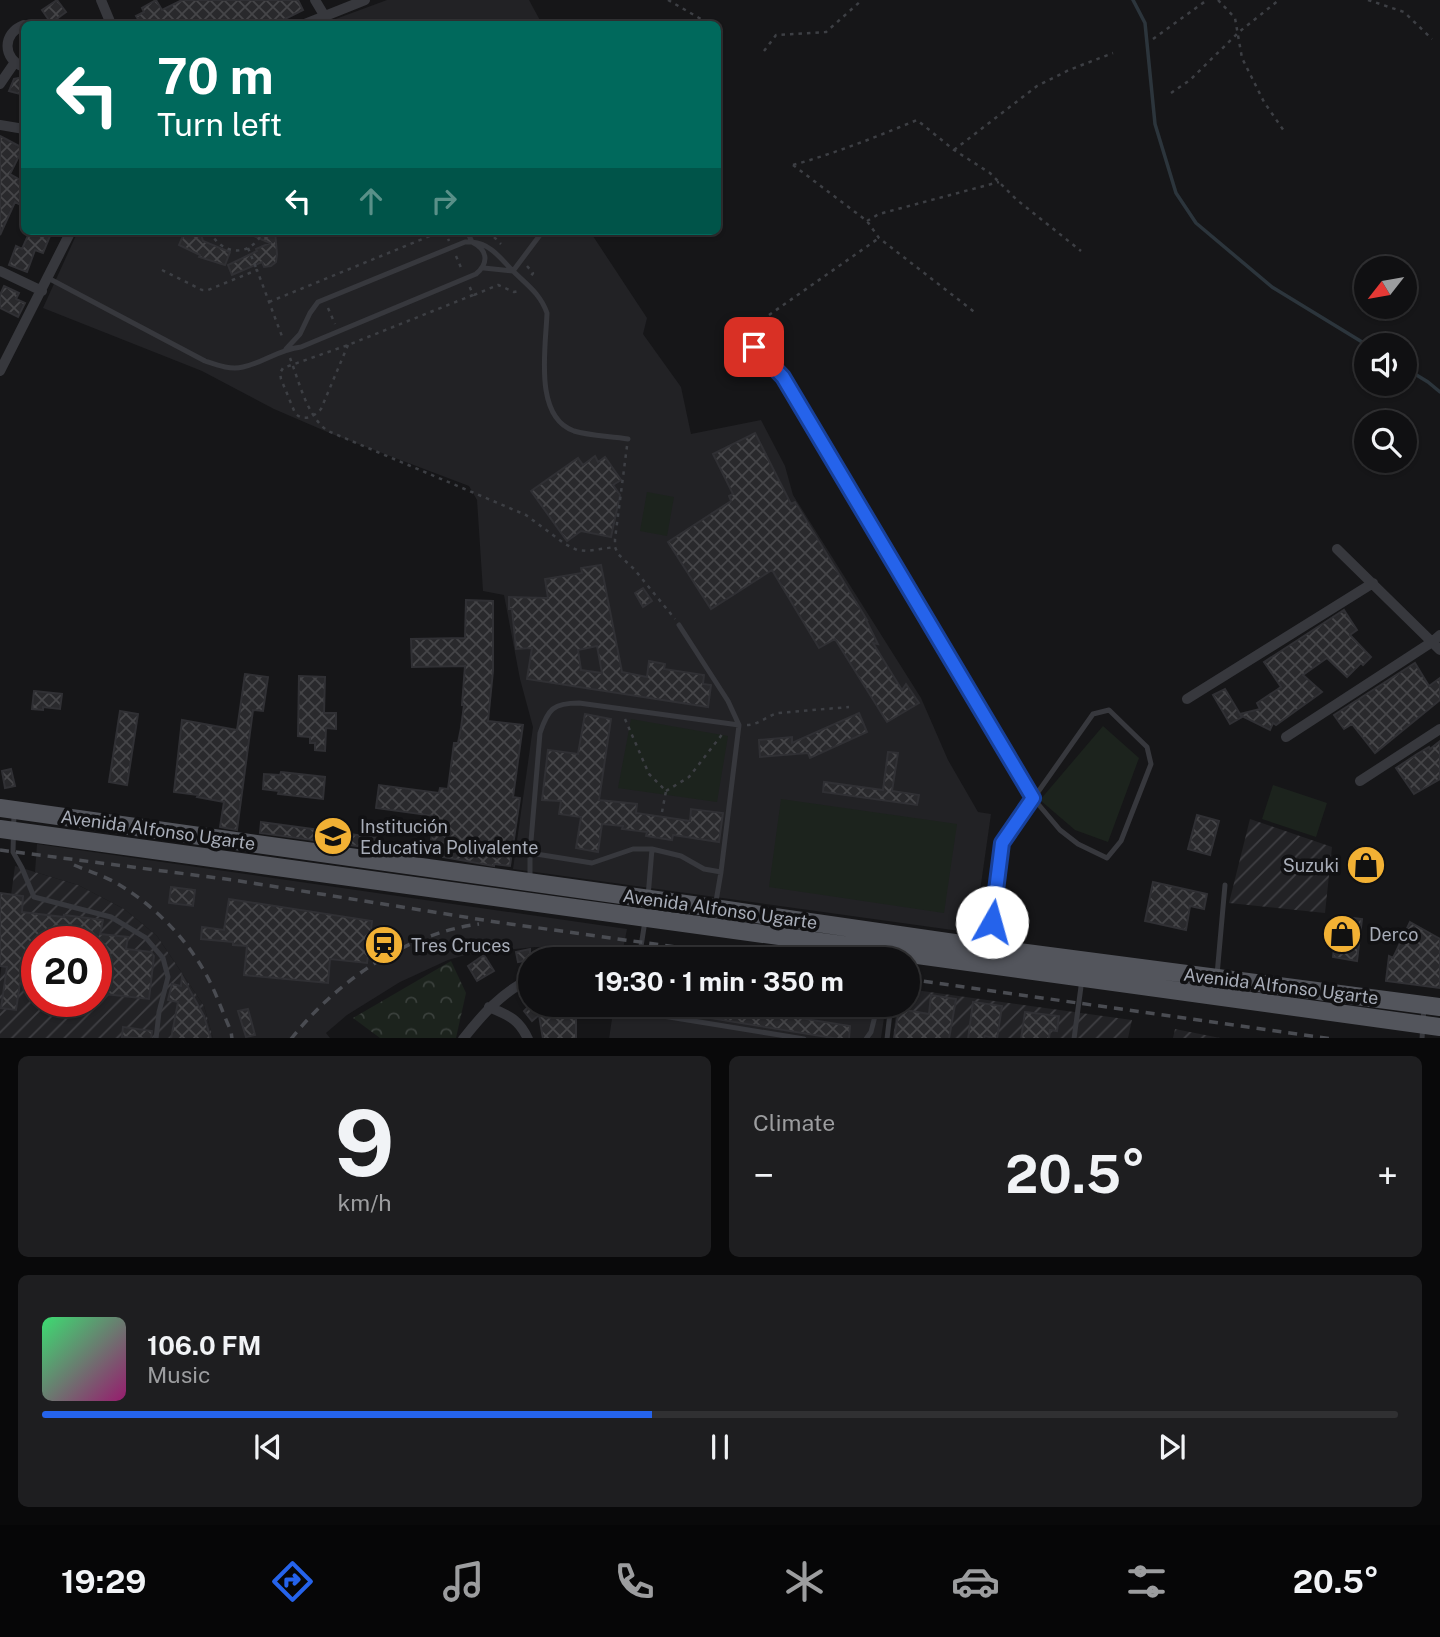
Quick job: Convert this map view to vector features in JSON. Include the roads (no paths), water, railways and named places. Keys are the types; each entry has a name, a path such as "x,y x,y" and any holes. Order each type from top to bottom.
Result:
{"main road":[{"name":"Avenida Alfonso Ugarte","path":"7,809 714,908 888,947"},
{"name":"Avenida Alfonso Ugarte","path":"6,830 712,927 883,947"},
{"name":"Avenida Alfonso Ugarte","path":"920,950 988,956 1216,987 1432,1006"},
{"name":"Avenida Alfonso Ugarte","path":"1216,987 1428,1030"}],"street":[{"path":"101,0 110,21"},
{"path":"315,0 324,15"},
{"path":"311,21 365,0"},
{"path":"0,84 20,64 9,52 8,41 14,31 21,27"},
{"path":"0,125 21,129"},
{"path":"0,371 69,235"},
{"path":"0,271 42,291"},
{"path":"1286,737 1437,642 1337,549"},
{"path":"1187,699 1373,583"},
{"path":"1360,781 1440,729"},
{"path":"463,1038 489,1007 518,986"},
{"path":"489,1007 512,1016 528,1038"}],"lane":[{"path":"469,235 472,242 483,251 484,268"},
{"path":"513,271 540,235"},
{"path":"286,349 300,334 318,302 465,242 482,243 500,256 535,291 547,313 544,387 547,401 554,413 563,425 574,431 628,439"},
{"path":"48,278 205,360 220,366 245,367 286,349 301,347 466,279 484,268 513,271"},
{"path":"754,347 783,377 1033,798 1060,830 1078,844 1107,858 1121,841 1151,764 1147,747 1109,710 1093,714 1033,798 1002,843 988,956"},
{"path":"680,625 728,701 738,725 712,927"},
{"path":"529,902 530,853 540,733 553,706 579,703 738,725"},
{"path":"7,809 6,830 12,852 34,897 111,917 146,938 163,958 168,977 156,1038"},
{"path":"530,853 592,863 633,849 652,849 681,856 704,869 721,872"},
{"path":"641,947 652,849"},
{"path":"1216,987 1225,885"},
{"path":"1074,1038 1083,969"},
{"path":"1428,1030 1432,1006"},
{"path":"675,1017 804,1038"},
{"path":"866,1038 871,1032 875,1017"},
{"path":"887,1038 889,1017"}],"waterway":[{"path":"1133,0 1145,23 1155,124 1176,193 1196,223 1272,287 1354,337"},
{"path":"1417,375 1440,392"}],"railway":[{"path":"0,850 233,880 496,922 676,947"},
{"path":"74,865 118,884 147,904 172,928 204,971 232,1038"},
{"path":"292,1038 329,998 374,964 425,938 479,924"},
{"path":"920,981 1326,1038"}],"place":[{"name":"Institución Educativa Polivalente","path":"333,836"},
{"name":"Suzuki","path":"1366,865"},
{"name":"Derco","path":"1342,934"},
{"name":"Tres Cruces","path":"384,945"}]}
